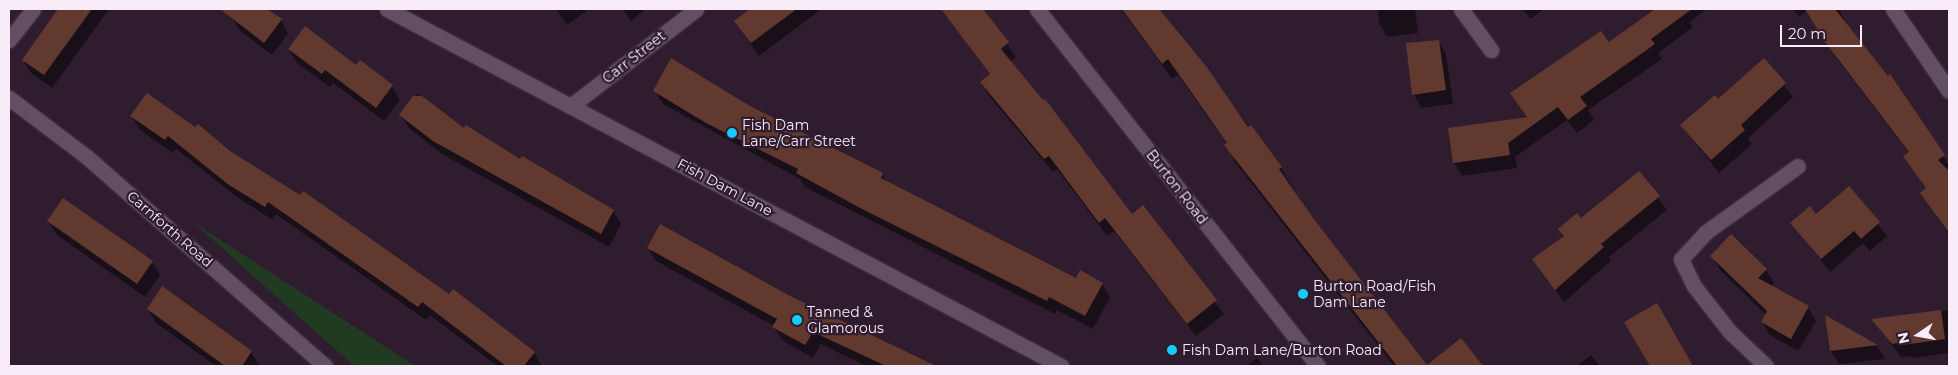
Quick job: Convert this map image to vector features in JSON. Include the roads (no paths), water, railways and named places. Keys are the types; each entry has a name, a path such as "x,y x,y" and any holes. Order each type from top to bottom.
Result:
{"street":[{"path":"9,40 34,9"},
{"name":"Fish Dam Lane","path":"387,9 572,105 1061,366"},
{"name":"Carr Street","path":"572,105 696,9"},
{"name":"Burton Road","path":"1037,9 1318,366"},
{"path":"1461,9 1491,50"},
{"path":"1893,9 1949,91"},
{"name":"Carnforth Road","path":"9,98 87,156 325,366"},
{"path":"1766,366 1730,332 1694,286 1682,260 1706,232 1798,166"}],"place":[{"name":"Fish Dam Lane/Carr Street","path":"732,133"},
{"name":"Burton Road/Fish Dam Lane","path":"1303,294"},
{"name":"Tanned & Glamorous","path":"797,320"},
{"name":"Fish Dam Lane/Burton Road","path":"1172,350"}]}
